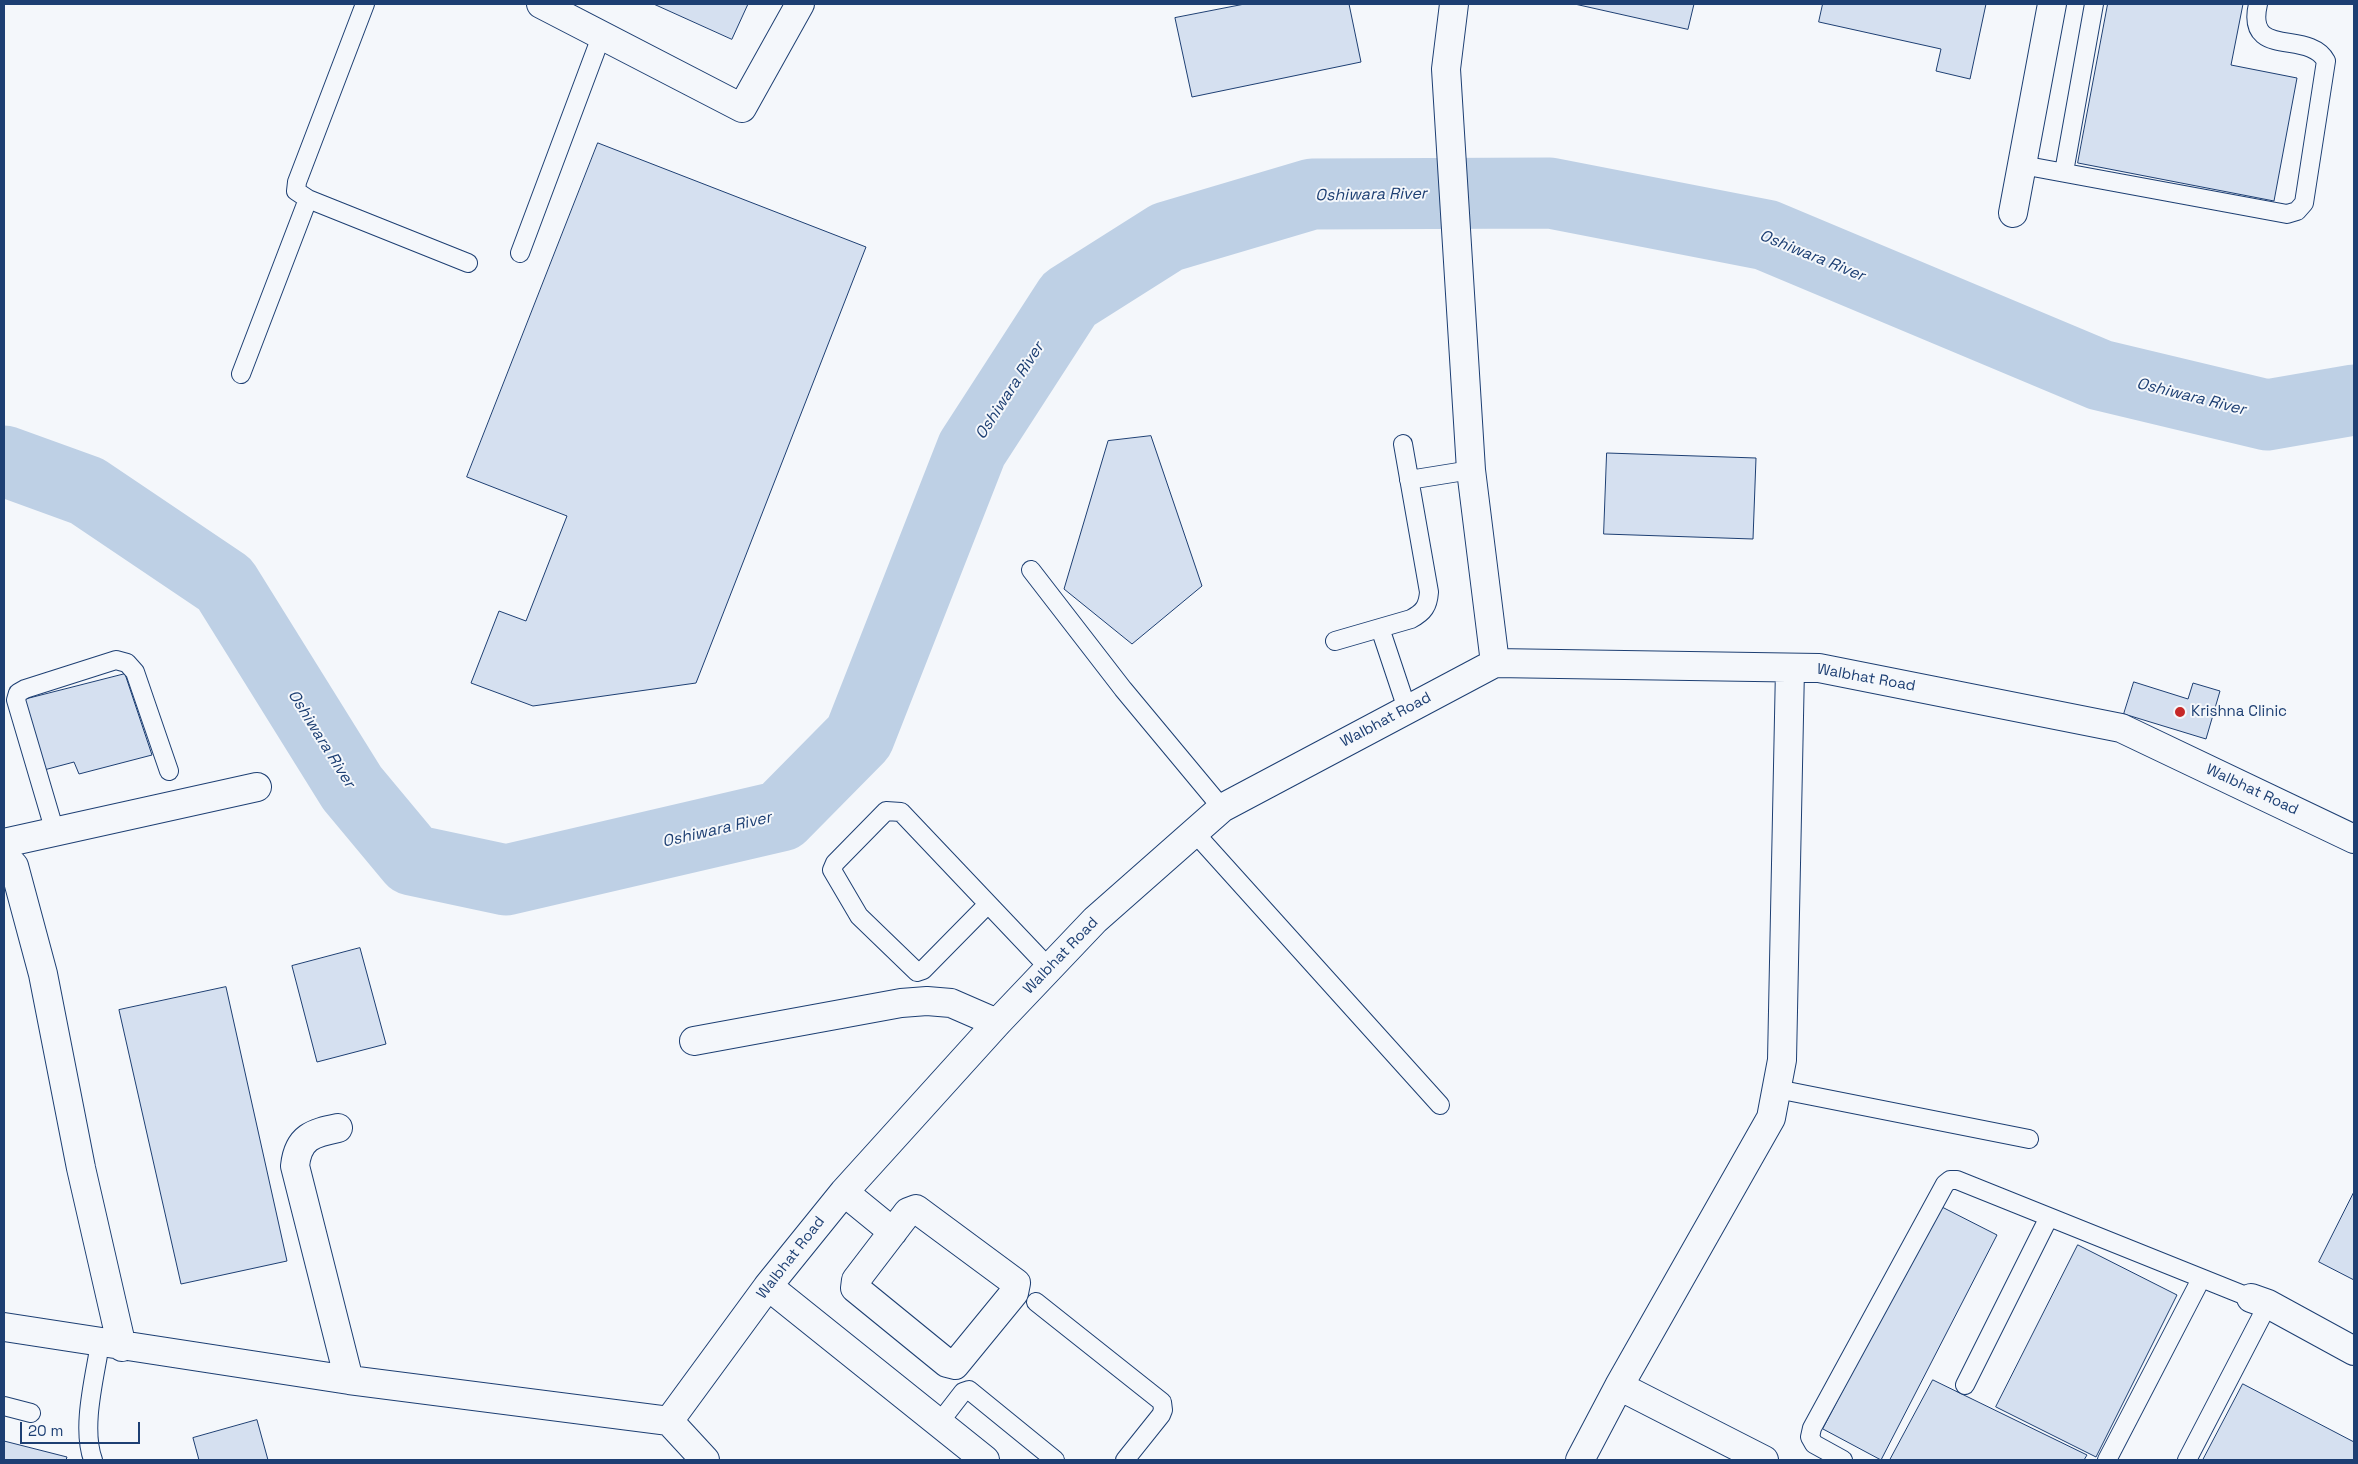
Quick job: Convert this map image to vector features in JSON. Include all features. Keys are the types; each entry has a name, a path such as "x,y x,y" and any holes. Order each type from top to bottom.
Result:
{"street":[{"path":"541,4 575,11 602,34 742,108 800,4"},
{"path":"1454,4 1446,69 1461,280 1471,470 1495,663"},
{"path":"2013,213 2052,4"},
{"name":"Walbhat Road","path":"670,1421 768,1286 844,1192 996,1023 1095,920 1222,808 1495,663 1819,668 2121,728 2354,838"},
{"path":"1580,1460 1619,1386 1771,1118 1782,1060 1790,668"},
{"path":"4,844 258,787"},
{"path":"4,855 14,866 44,974 81,1168 111,1345"},
{"path":"694,1041 901,1003 927,1001 951,1003 996,1023"},
{"path":"338,1128 317,1133 304,1141 296,1151 295,1166 348,1380"},
{"path":"844,1192 893,1232"},
{"path":"916,1209 919,1210 1016,1283 1014,1293 955,1365 947,1364 854,1288 856,1280 893,1232 908,1212 916,1209"},
{"path":"768,1286 985,1460"},
{"path":"2259,1301 2354,1351"},
{"path":"4,1332 111,1345 348,1380 670,1421 705,1460"},
{"path":"1619,1386 1764,1460"}],"lane":[{"path":"365,4 297,182 296,191 308,199 468,263"},
{"path":"2064,172 2094,4"},
{"path":"2022,165 2287,214 2298,210 2304,203 2326,61 2323,55 2311,48 2276,41 2263,35 2256,25 2258,4"},
{"path":"520,253 602,34"},
{"path":"241,374 308,199"},
{"path":"1335,641 1416,616 1421,614 1428,604 1429,592 1403,444"},
{"path":"1410,480 1471,470"},
{"path":"1031,570 1123,689 1222,808"},
{"path":"1380,628 1407,709"},
{"path":"55,832 16,700 18,693 25,689 116,660 126,663 135,672 169,771"},
{"path":"988,904 923,970 917,972 859,916 832,870 835,863 886,811 900,812 988,904 1049,968"},
{"path":"1194,832 1440,1105"},
{"path":"1777,1089 2029,1139"},
{"path":"1843,1460 1814,1444 1810,1437 1812,1428 1945,1184 1950,1180 1957,1180 2259,1301 2187,1460"},
{"path":"1965,1385 2049,1217"},
{"path":"2107,1460 2201,1279"},
{"path":"1036,1302 1162,1402 1163,1410 1161,1415 1125,1460"},
{"path":"93,1460 89,1448 90,1406 111,1345"},
{"path":"939,1423 963,1392 969,1390 1055,1460"},
{"path":"4,1406 30,1413"}],"building":[{"path":"654,4 748,4 732,39"},
{"path":"1245,4 1349,4 1361,62 1192,97 1175,18"},
{"path":"1575,4 1694,4 1688,29"},
{"path":"1823,4 1986,4 1970,79 1936,71 1941,49 1819,22"},
{"path":"2108,4 2243,4 2231,65 2297,78 2274,201 2078,163"},
{"path":"598,143 866,247 696,683 533,706 471,683 499,611 526,621 567,516 467,477"},
{"path":"1151,436 1202,586 1132,644 1064,589 1108,441"},
{"path":"1607,453 1756,458 1753,539 1604,534"},
{"path":"125,674 152,755 79,774 74,762 44,770 23,700"},
{"path":"2134,682 2188,699 2193,683 2220,691 2206,739 2124,714"},
{"path":"360,948 386,1044 317,1062 292,966"},
{"path":"226,987 287,1261 181,1284 119,1010"},
{"path":"2354,1192 2354,1280 2319,1262"},
{"path":"1940,1206 1997,1235 1881,1460 1823,1429"},
{"path":"2078,1245 2177,1295 2096,1457 1996,1407"},
{"path":"1933,1380 2087,1455 2084,1460 1890,1460"},
{"path":"2243,1384 2354,1442 2354,1460 2203,1460"},
{"path":"257,1420 268,1460 199,1460 193,1438"},
{"path":"4,1441 67,1457 66,1460 4,1460"}],"waterway":[{"name":"Oshiwara River","path":"4,461 87,491 225,584 352,788 412,860 506,880 781,816 859,737 972,449 1069,299 1167,237 1312,194 1550,193 1766,235 2100,375 2267,415 2354,400"}],"place":[{"name":"Krishna Clinic","path":"2180,712"}]}
